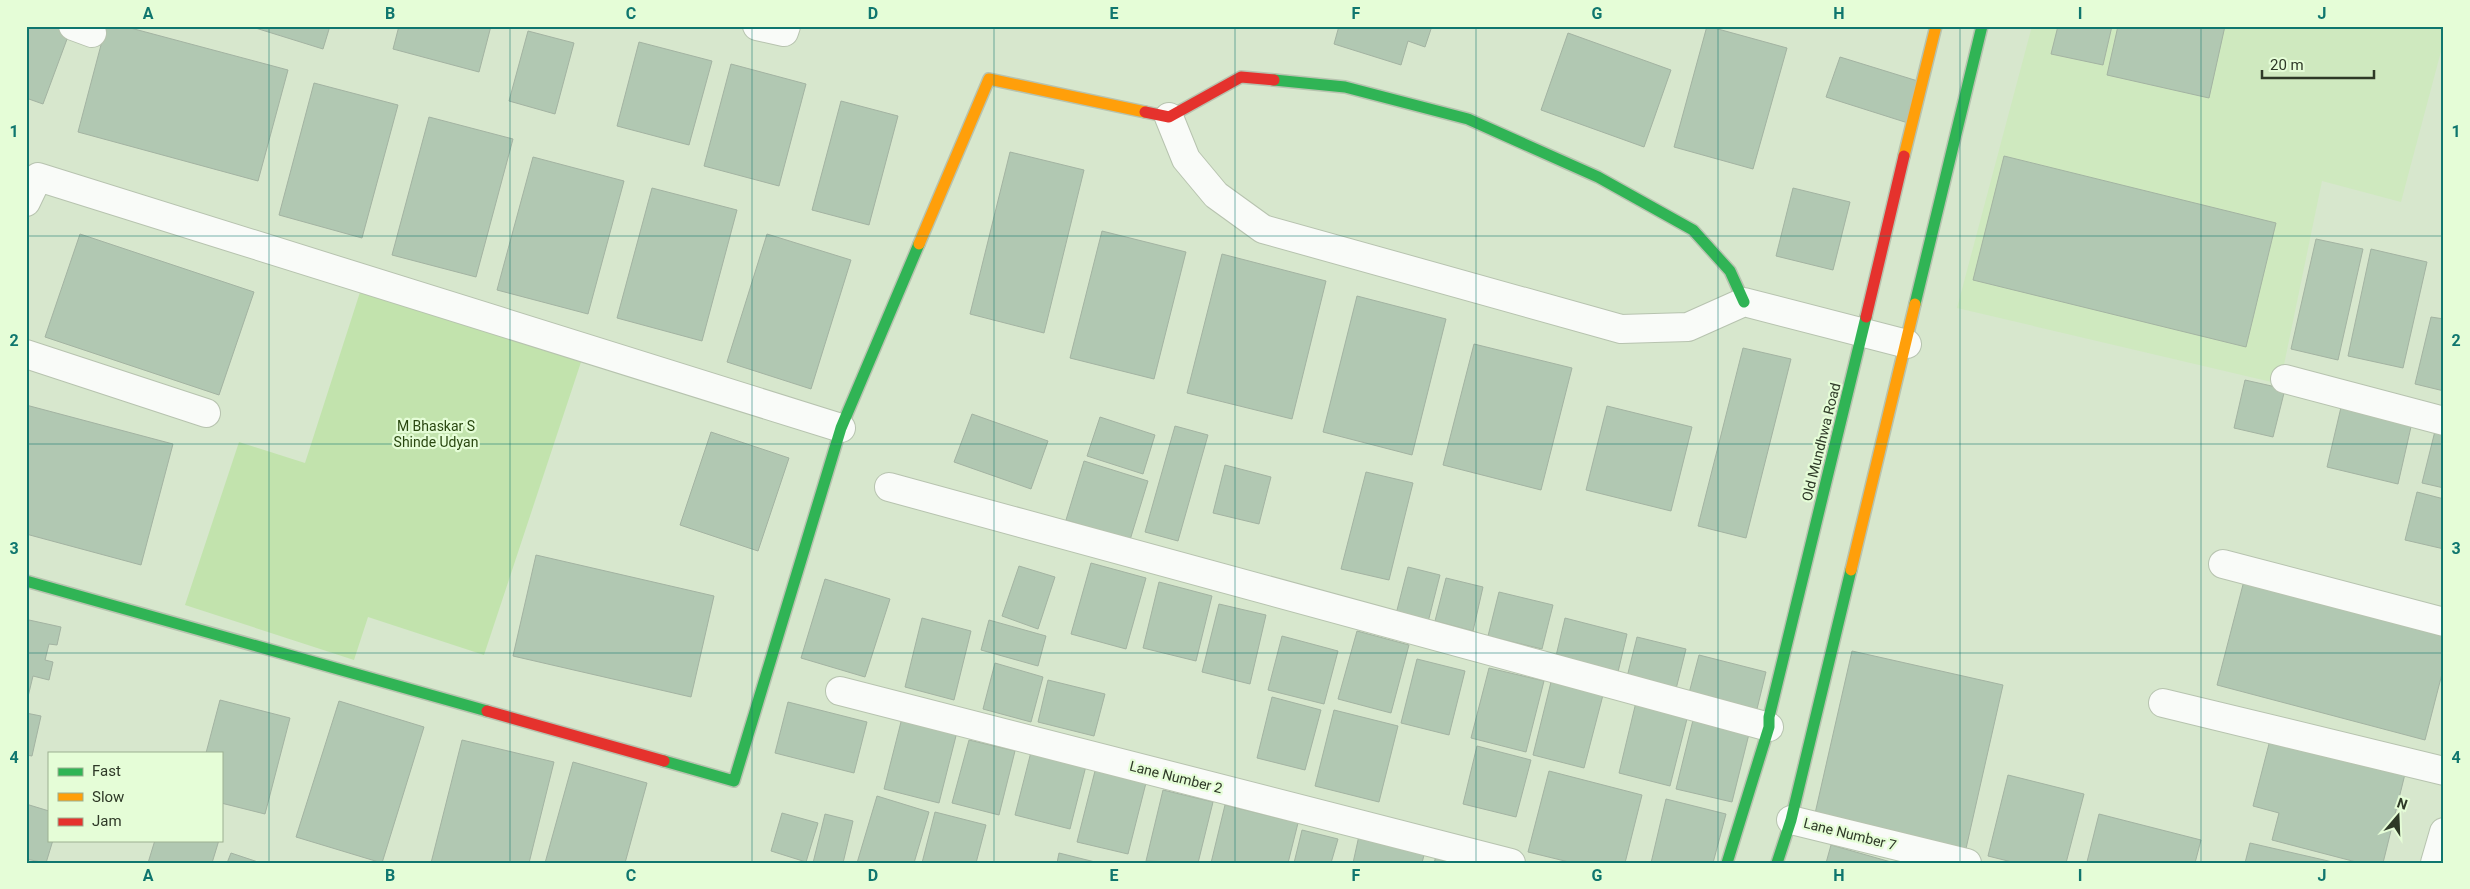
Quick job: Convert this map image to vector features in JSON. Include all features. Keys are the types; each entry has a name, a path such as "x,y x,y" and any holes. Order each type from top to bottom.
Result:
{"street":[{"path":"757,26 784,32 786,26"},
{"name":"Old Mundhwa Road","path":"1727,863 1769,726 1769,717 1936,26"},
{"path":"1777,863 1791,820 1982,26"},
{"path":"26,581 734,781 840,428 989,79 1170,117 1241,77 1345,87 1468,118 1598,177 1693,230 1730,272 1744,302"},
{"path":"1170,117 1186,159 1216,195 1263,229 1621,329 1688,328 1744,302 1907,344"},
{"path":"26,202 38,177 840,428"},
{"path":"26,354 206,413"},
{"path":"2285,379 2444,421"},
{"path":"890,487 1769,726"},
{"path":"2223,564 2444,622"},
{"path":"2311,574 2444,604"},
{"name":"Lane Number 2","path":"840,691 1511,863"},
{"path":"2163,703 2444,771"},
{"name":"Lane Number 7","path":"1791,820 1966,863"},
{"path":"2435,863 2444,832"}],"shaded area":[{"path":"2032,26 2444,26 2444,40 2401,202 2322,181 2280,384 1957,308"}],"green space":[{"name":"M Bhaskar S Shinde Udyan","path":"362,286 582,359 484,655 368,617 354,660 185,605 239,442 305,463"}],"building":[{"path":"26,26 55,26 70,31 43,104 26,98"},
{"path":"106,26 123,26 288,70 258,181 78,132"},
{"path":"249,26 330,26 323,49"},
{"path":"399,26 491,26 479,72 393,49"},
{"path":"1339,26 1432,26 1425,47 1408,41 1401,65 1334,44"},
{"path":"1707,26 1787,48 1753,169 1674,147"},
{"path":"2058,26 2112,26 2103,65 2051,54"},
{"path":"2118,26 2225,26 2209,98 2107,75"},
{"path":"528,31 574,43 555,114 509,101"},
{"path":"1568,33 1671,70 1644,147 1541,110"},
{"path":"639,42 712,61 689,145 617,126"},
{"path":"1840,57 1921,82 1908,123 1826,97"},
{"path":"731,64 806,84 779,186 704,166"},
{"path":"314,83 398,105 362,238 279,215"},
{"path":"841,101 898,116 869,225 812,210"},
{"path":"429,117 513,139 476,277 392,255"},
{"path":"1010,152 1084,170 1044,333 970,314"},
{"path":"2004,156 2276,223 2246,347 1973,280"},
{"path":"533,157 624,181 588,314 497,290"},
{"path":"652,188 737,210 702,341 617,318"},
{"path":"1793,188 1850,202 1833,270 1776,256"},
{"path":"1102,231 1186,252 1154,379 1070,358"},
{"path":"80,234 254,292 219,395 45,337"},
{"path":"767,234 851,260 811,389 727,362"},
{"path":"2316,239 2363,249 2338,360 2291,349"},
{"path":"2371,249 2427,262 2403,368 2348,356"},
{"path":"1222,254 1326,281 1292,419 1187,393"},
{"path":"1357,296 1446,319 1412,455 1323,432"},
{"path":"2431,317 2444,319 2444,391 2415,384"},
{"path":"1474,344 1572,368 1541,490 1443,465"},
{"path":"1743,348 1791,359 1746,538 1698,526"},
{"path":"2245,380 2285,389 2273,437 2234,428"},
{"path":"2342,403 2413,418 2398,484 2327,467"},
{"path":"26,405 173,444 141,565 26,534"},
{"path":"1607,406 1692,427 1671,511 1586,490"},
{"path":"972,414 1048,441 1031,489 954,462"},
{"path":"1100,417 1155,435 1143,474 1087,456"},
{"path":"1175,426 1208,435 1178,541 1145,532"},
{"path":"2435,431 2444,433 2444,488 2422,483"},
{"path":"711,432 789,458 758,551 680,525"},
{"path":"1084,461 1148,481 1130,540 1066,520"},
{"path":"1225,465 1271,477 1259,524 1213,513"},
{"path":"1366,472 1413,483 1389,580 1341,569"},
{"path":"2417,492 2444,499 2444,549 2405,540"},
{"path":"536,555 714,596 691,697 513,656"},
{"path":"1091,563 1146,578 1126,649 1071,634"},
{"path":"1019,566 1055,577 1038,629 1002,616"},
{"path":"1408,567 1440,575 1427,626 1395,618"},
{"path":"2246,573 2444,625 2444,666 2425,740 2217,685"},
{"path":"1446,578 1483,587 1473,631 1435,621"},
{"path":"825,579 890,599 865,677 801,658"},
{"path":"1159,582 1212,596 1196,661 1143,648"},
{"path":"1499,592 1553,605 1542,649 1488,636"},
{"path":"1219,604 1266,615 1250,684 1202,672"},
{"path":"922,618 971,631 954,700 905,687"},
{"path":"1565,618 1627,634 1618,672 1556,656"},
{"path":"29,620 61,627 57,645 49,644 45,660 53,662 49,680 33,676 26,705 26,631"},
{"path":"989,620 1046,636 1038,666 981,650"},
{"path":"1357,631 1409,645 1391,713 1338,699"},
{"path":"1282,636 1338,651 1324,704 1268,690"},
{"path":"1637,637 1686,649 1676,689 1627,677"},
{"path":"1852,651 2003,685 1965,853 1814,818"},
{"path":"1699,655 1766,672 1756,713 1688,697"},
{"path":"1417,659 1465,671 1449,735 1401,723"},
{"path":"995,663 1043,677 1031,722 983,709"},
{"path":"1489,668 1544,681 1526,752 1471,738"},
{"path":"1048,680 1105,694 1094,736 1038,722"},
{"path":"1551,682 1603,695 1584,768 1533,755"},
{"path":"1272,697 1321,710 1305,770 1257,758"},
{"path":"1637,698 1689,711 1670,786 1619,773"},
{"path":"220,700 290,718 265,814 222,803 222,752 206,752"},
{"path":"339,701 424,727 382,863 296,837"},
{"path":"788,702 867,722 854,773 775,753"},
{"path":"1334,710 1398,726 1379,802 1315,786"},
{"path":"26,713 41,716 32,756 26,755"},
{"path":"903,714 958,728 939,803 884,789"},
{"path":"1694,716 1750,730 1732,802 1676,789"},
{"path":"462,740 554,762 529,863 431,863"},
{"path":"969,740 1015,751 999,815 952,803"},
{"path":"2270,740 2405,774 2383,863 2360,863 2272,840 2279,813 2253,806"},
{"path":"1477,746 1531,760 1516,817 1463,804"},
{"path":"1032,748 1087,762 1070,829 1015,815"},
{"path":"573,762 647,783 625,863 545,863"},
{"path":"1096,767 1147,779 1128,854 1077,842"},
{"path":"1549,771 1642,795 1625,863 1573,863 1528,852"},
{"path":"2008,775 2084,794 2066,863 2016,863 1988,856"},
{"path":"1163,790 1213,802 1198,863 1146,861"},
{"path":"877,796 929,812 914,863 857,863"},
{"path":"1666,799 1726,814 1713,863 1651,863"},
{"path":"26,804 48,811 48,842 52,842 46,863 26,859"},
{"path":"1225,805 1298,823 1288,863 1211,863"},
{"path":"935,812 986,825 976,863 922,863"},
{"path":"782,813 818,823 806,862 771,851"},
{"path":"825,814 853,821 843,863 813,863"},
{"path":"2099,814 2201,840 2195,863 2087,862"},
{"path":"1302,830 1338,839 1331,863 1294,863"},
{"path":"1360,831 1426,847 1422,863 1353,863"},
{"path":"154,842 218,842 212,863 148,863"},
{"path":"2250,843 2337,863 2245,863"},
{"path":"1831,845 1891,862 1891,863 1826,863"},
{"path":"231,853 261,863 227,863"},
{"path":"1059,853 1099,863 1057,863"},
{"path":"1437,853 1475,863 1434,863"}],"traffic: fast":[{"path":"1915,304 1982,26"},
{"path":"1274,80 1345,87 1468,119 1598,177 1693,230 1730,271 1744,302"},
{"path":"664,761 734,781 841,428 919,244"},
{"path":"1727,863 1769,727 1769,717 1866,317"},
{"path":"1777,863 1791,820 1851,570"},
{"path":"26,581 487,711"}],"traffic: slow":[{"path":"1904,156 1936,26"},
{"path":"919,244 989,79 1145,112"},
{"path":"1851,570 1915,304"}],"traffic: jam":[{"path":"1145,112 1169,117 1241,77 1274,80"},
{"path":"1866,317 1904,156"},
{"path":"487,711 664,761"}]}
